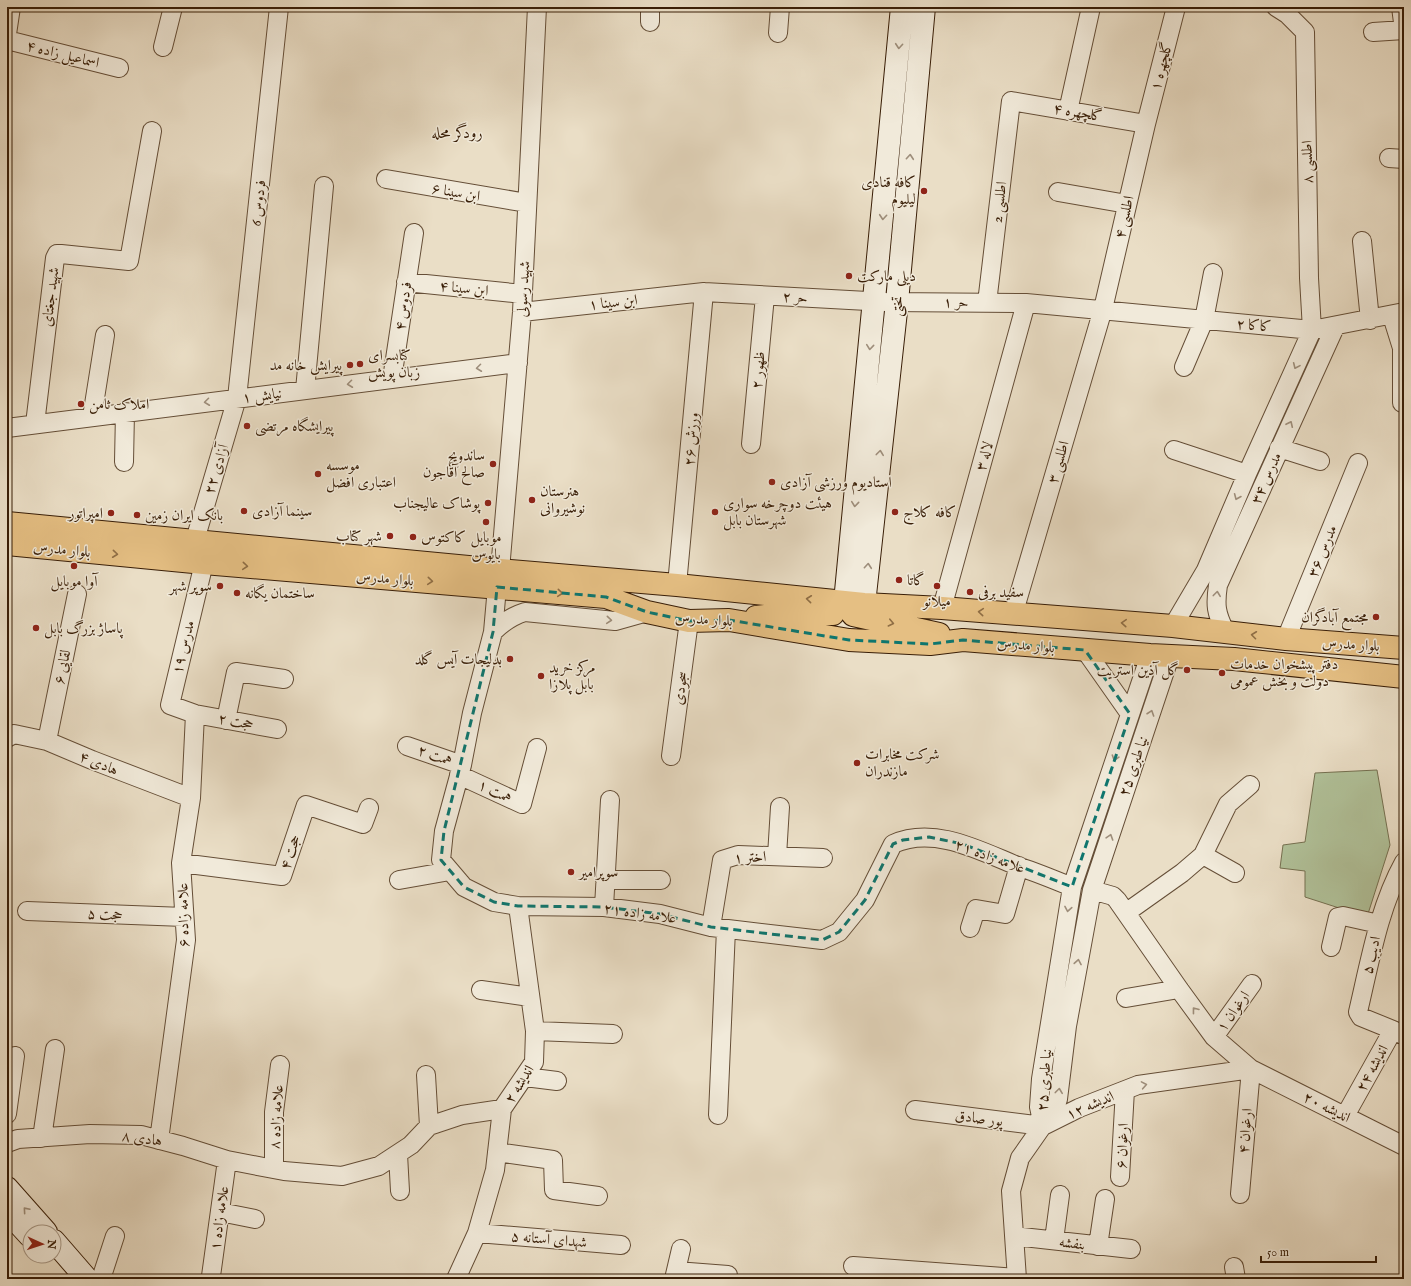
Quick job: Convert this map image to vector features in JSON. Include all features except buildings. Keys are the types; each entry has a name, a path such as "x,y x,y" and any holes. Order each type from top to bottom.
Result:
{"main road":[{"name":"تختی","path":"886,302 902,7"},
{"name":"تختی","path":"854,607 886,302 924,7"},
{"name":"بلوار مدرس","path":"7,523 195,540 498,578 606,597 648,612 689,621 729,620 849,640 930,644 963,640 1085,650 1234,659 1404,677"},
{"name":"بلوار مدرس","path":"7,544 204,563 498,578 677,585 854,607 942,608 1013,615 1173,626 1286,639 1404,648"},
{"path":"729,620 854,607 963,640"},
{"path":"7,1188 39,1224"},
{"path":"7,1211 22,1227"},
{"path":"62,1250 87,1279"},
{"path":"56,1264 70,1279"}],"street":[{"path":"7,34 11,7"},
{"path":"163,48 173,7"},
{"name":"فردوس 6","path":"237,398 279,7"},
{"name":"شهید رسولی","path":"498,578 522,312 537,7"},
{"path":"778,33 780,7"},
{"path":"1068,111 1091,7"},
{"name":"گلچهره ۱","path":"1146,124 1176,7"},
{"name":"اطلسی ۸","path":"1276,7 1287,14 1305,32 1309,278 1312,330"},
{"path":"1373,32 1404,30 1401,7"},
{"name":"اسماعیل زاده ۴","path":"7,40 119,68"},
{"name":"گلچهره ۴","path":"1011,100 1146,124"},
{"name":"اطلسی 2","path":"987,303 1011,100"},
{"name":"اطلسی ۴","path":"1103,310 1146,124"},
{"name":"شهید جغتای","path":"47,425 55,258 57,254 61,254 129,261 152,131"},
{"name":"ابن سینا ۶","path":"386,179 527,204"},
{"path":"305,390 324,186"},
{"path":"1058,192 1128,204"},
{"name":"فردوس ۴","path":"392,379 414,234"},
{"path":"1362,241 1370,320"},
{"path":"1184,367 1204,320 1213,273"},
{"name":"ابن سینا ۴","path":"406,282 523,294"},
{"name":"حر ۲","path":"704,292 886,302"},
{"name":"ابن سینا ۱","path":"522,312 704,292"},
{"name":"ورزش ۲۶","path":"677,585 704,292"},
{"name":"ظهور ۲","path":"751,444 766,296"},
{"name":"حر ۱","path":"886,302 1026,303 1103,310"},
{"name":"لاله ۳","path":"942,608 1026,303"},
{"name":"کاکا ۲","path":"1103,310 1312,330 1335,327 1398,314"},
{"name":"اطلسی ۳","path":"1013,615 1103,310"},
{"path":"1398,314 1402,348 1402,403"},
{"name":"مدرس ۳۴","path":"1225,631 1215,605 1218,585 1335,327"},
{"name":"مدرس ۳۴","path":"1173,626 1206,570 1247,474 1312,330"},
{"path":"92,417 105,335"},
{"name":"نیایش ۱","path":"7,428 47,425 125,412 518,363"},
{"name":"آزادی ٢٢","path":"195,540 237,398"},
{"path":"124,462 125,412"},
{"path":"1279,448 1320,461"},
{"path":"1174,450 1247,474"},
{"name":"مدرس ۳۶","path":"1286,639 1358,463"},
{"name":"مدرس ۱۹","path":"195,714 170,704 204,563"},
{"name":"علامه زاده ۲۱","path":"498,578 493,632 472,713 461,770 444,831 441,860 464,887 494,902 518,906 604,907 660,914 718,928 822,940 839,932 865,900 893,844 902,840 929,837 964,844 1072,887"},
{"name":"لقایی ۶","path":"47,741 76,594"},
{"path":"493,632 515,615 526,612 616,621 648,612"},
{"name":"سجودی","path":"670,756 689,621"},
{"path":"1085,650 1130,714"},
{"name":"نیا طبری ۲۵","path":"1043,1126 1039,1107 1041,1079 1072,887 1130,714 1160,655"},
{"name":"نیا طبری ۲۵","path":"1043,1126 1055,1108 1058,1099 1067,1026 1092,890 1126,788 1160,655"},
{"path":"226,720 236,672 284,679"},
{"name":"حجت ۲","path":"195,714 277,729"},
{"name":"علامه زاده ۶","path":"159,1140 186,940 181,863 191,798 195,714"},
{"name":"هادی ۴","path":"7,738 14,734 47,741 191,798"},
{"name":"همت ۲","path":"407,746 461,770"},
{"name":"همت ۱","path":"461,770 522,804 537,748"},
{"path":"1108,780 1126,788"},
{"path":"1126,912 1182,873 1203,855 1228,804 1250,785"},
{"path":"604,907 610,800"},
{"name":"حجت ۴","path":"181,863 282,876 306,805 362,824 369,808"},
{"path":"777,856 780,807"},
{"name":"اختر ۱","path":"718,928 722,860 738,855 823,858"},
{"path":"1203,855 1235,873"},
{"path":"970,928 976,909 1005,914 1019,866"},
{"path":"399,880 450,871"},
{"name":"ادیب ۵","path":"1398,1033 1361,1017 1358,1012 1379,924 1402,871"},
{"path":"606,880 662,880"},
{"name":"اندیشه ۲۰","path":"1092,890 1113,896 1126,912 1178,989 1214,1037 1250,1069 1404,1146"},
{"name":"اندیشه ۲","path":"456,1279 477,1233 495,1170 502,1109 534,1062 535,1031 518,906"},
{"name":"حجت ۵","path":"26,911 184,917"},
{"path":"1331,947 1338,917 1343,916 1379,924"},
{"path":"718,928 718,1115"},
{"name":"ارغوان ۱","path":"1214,1037 1252,984"},
{"path":"1126,998 1178,989"},
{"path":"481,990 530,997"},
{"path":"535,1031 613,1034"},
{"name":"اندیشه ۲۴","path":"1345,1116 1398,1033"},
{"path":"42,1138 56,1049"},
{"path":"7,1114 15,1056"},
{"name":"علامه زاده ۸","path":"274,1169 274,1112 280,1065"},
{"name":"اندیشه ۱۲","path":"1017,1278 1011,1190 1020,1158 1043,1126 1079,1108 1138,1085 1250,1069"},
{"name":"ارغوان ۴","path":"1240,1194 1250,1069"},
{"path":"426,1075 430,1126 462,1115 502,1109"},
{"path":"525,1077 557,1081"},
{"name":"ارغوان ۶","path":"1120,1177 1125,1090"},
{"name":"پور صادق","path":"915,1110 1043,1126"},
{"name":"هادی ۸","path":"7,1143 18,1139 98,1134 141,1135 227,1160 274,1169 342,1176 379,1166 411,1145 430,1126"},
{"path":"497,1152 553,1160 554,1190 598,1196"},
{"path":"398,1154 400,1191"},
{"name":"علامه زاده ۱","path":"211,1276 227,1160"},
{"path":"1054,1240 1060,1195"},
{"path":"1098,1246 1105,1199"},
{"path":"220,1212 255,1219"},
{"name":"شهدای آستانه ۵","path":"477,1233 621,1245"},
{"path":"101,1279 115,1236"},
{"name":"بنفشه","path":"1014,1236 1131,1249"},
{"path":"681,1249 675,1275 728,1275"},
{"path":"853,1266 1017,1278"}],"highlighted area":[{"path":"497,587 606,597 647,612 689,621 729,620 849,640 930,644 963,640 1085,650 1130,714 1072,887 963,844 929,837 903,840 893,844 865,900 839,932 822,940 711,927 660,914 604,907 518,906 494,902 464,887 441,860 444,831 493,632"}],"green space":[{"path":"1377,770 1390,845 1367,917 1305,897 1305,871 1280,868 1283,845 1305,842 1315,773"}],"place":[{"name":"کافه قنادی لیلیوم","path":"924,191"},
{"name":"دیلی مارکت","path":"849,276"},
{"name":"کتابسرای زبان پویش","path":"360,364"},
{"name":"پیرایش خانه مد","path":"350,365"},
{"name":"املاک ثامن","path":"81,404"},
{"name":"پیرایشگاه مرتضی","path":"247,426"},
{"name":"ساندویچ صالح آقاجون","path":"493,464"},
{"name":"موسسه اعتباری افضل","path":"318,474"},
{"name":"استادیوم ورزشی آزادی","path":"772,482"},
{"name":"هنرستان نوشیروانی","path":"532,500"},
{"name":"پوشاک عالیجناب","path":"488,503"},
{"name":"سینما آزادی","path":"244,511"},
{"name":"هیئت دوچرخه سواری شهرستان بابل","path":"715,512"},
{"name":"کافه کلاج","path":"895,512"},
{"name":"امپراتور","path":"111,513"},
{"name":"بانک ایران زمین","path":"137,515"},
{"name":"موبایل بایوس","path":"486,522"},
{"name":"شهر کتاب","path":"390,536"},
{"name":"کاکتوس","path":"413,537"},
{"name":"آوا موبایل","path":"74,566"},
{"name":"گاتا","path":"899,580"},
{"name":"سوپر شهر","path":"220,586"},
{"name":"میلانو","path":"937,586"},
{"name":"سفید برفی","path":"970,592"},
{"name":"ساختمان یگانه","path":"237,593"},
{"name":"مجتمع آبادگران","path":"1376,617"},
{"name":"پاساژ بزرگ بابل","path":"36,628"},
{"name":"بدلیجات آیس گلد","path":"510,659"},
{"name":"گل آذین استریت","path":"1187,670"},
{"name":"دفتر پیشخوان خدمات دولت و بخش عمومی","path":"1222,673"},
{"name":"مرکز خرید بابل پلازا","path":"541,676"},
{"name":"شرکت مخابرات مازندران","path":"857,763"},
{"name":"سوپرامیر","path":"571,872"}],"district":[{"name":"رودگر محله","path":"457,132"}]}
